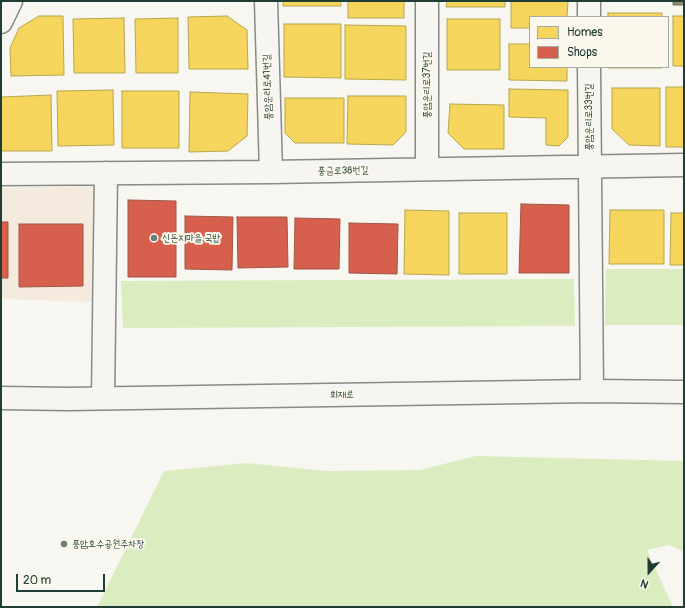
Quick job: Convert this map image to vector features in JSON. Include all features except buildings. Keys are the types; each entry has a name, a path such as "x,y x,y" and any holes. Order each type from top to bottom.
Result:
{"street":[{"path":"1,22 11,1"},
{"name":"풍암운리로41번길","path":"266,1 271,172"},
{"name":"풍암운리로37번길","path":"427,1 427,169"},
{"path":"589,1 589,16"},
{"name":"풍암운리로33번길","path":"589,68 592,391"},
{"name":"풍금로38번길","path":"1,174 271,172 684,165"},
{"path":"103,398 106,173"},
{"name":"회재로","path":"1,398 103,398 592,391 684,392"}],"shaded area":[{"path":"94,186 94,302 1,299 1,188"}],"green space":[{"path":"606,269 684,269 684,325 605,325"},
{"path":"574,279 575,326 123,328 121,281"},
{"path":"476,456 684,461 684,552 669,545 647,550 673,607 97,607 164,471 247,463 326,471 420,470"}],"place":[{"name":"신돈지마을 국밥","path":"154,238"},
{"name":"풍암호수공원주차장","path":"64,544"}]}
